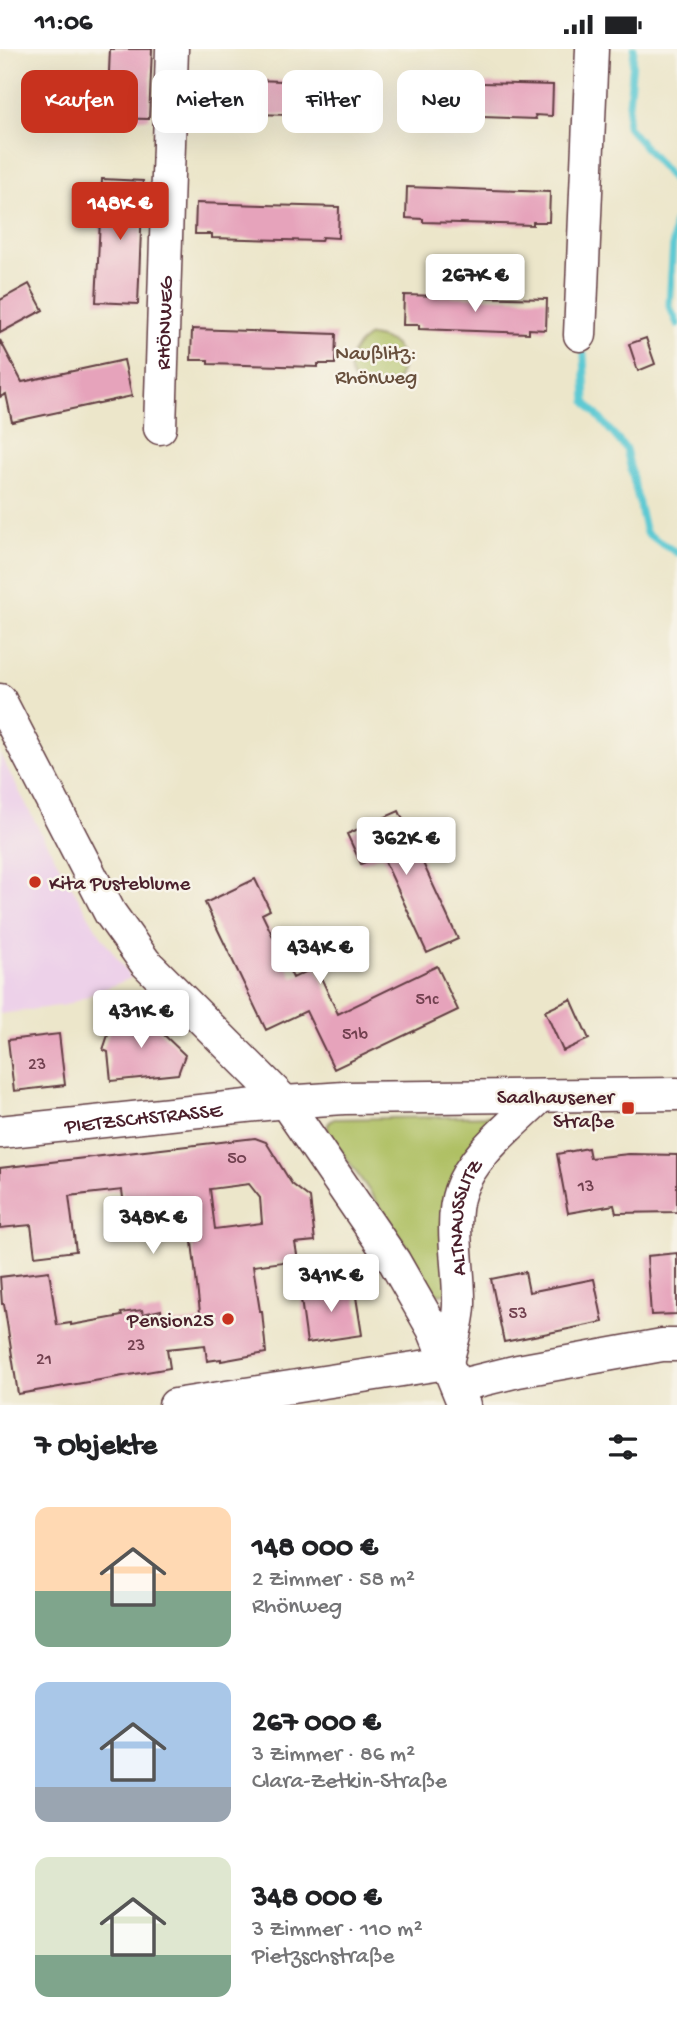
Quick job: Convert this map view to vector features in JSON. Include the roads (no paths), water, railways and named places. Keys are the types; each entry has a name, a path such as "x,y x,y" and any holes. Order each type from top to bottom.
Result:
{"street":[{"name":"RHÖNWEG","path":"160,428 172,49"},
{"path":"580,335 592,49"},
{"path":"0,700 110,913 145,962 285,1102 394,1261 433,1329 456,1385"},
{"path":"285,1102 344,1098 677,1094"},
{"name":"ALTNAUSSLITZ","path":"456,1385 459,1307 456,1219 459,1192 469,1172 485,1151 540,1097"},
{"name":"PIETZSCHSTRASSE","path":"0,1132 285,1102"},
{"path":"175,1405 456,1385 662,1345 677,1345"}],"waterway":[{"path":"634,49 627,126 677,185"},
{"path":"677,215 669,305 677,324"},
{"path":"584,355 586,402 626,449 646,533 677,553"}],"place":[{"name":"Kita Pusteblume","path":"35,882"},
{"name":"Saalhausener Straße","path":"628,1108"},
{"name":"Pension25","path":"228,1319"}],"park label":[{"name":"Naußlitz: Rhönweg","path":"376,364"}]}
